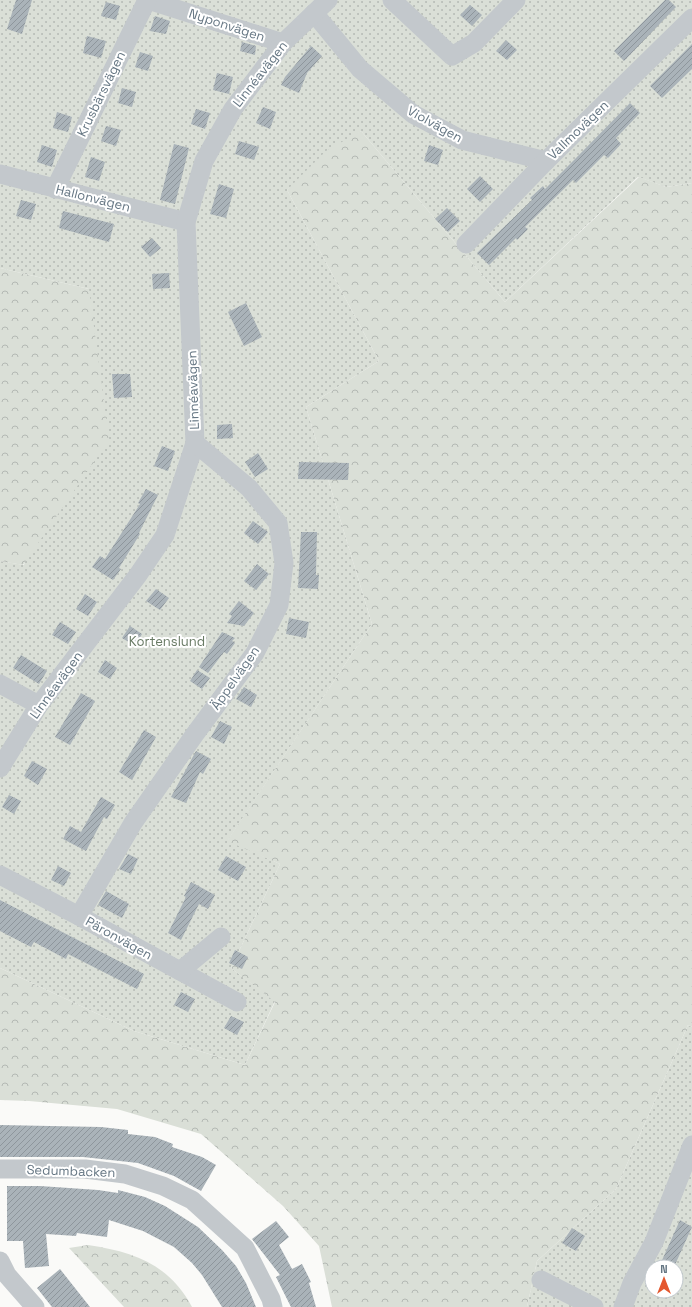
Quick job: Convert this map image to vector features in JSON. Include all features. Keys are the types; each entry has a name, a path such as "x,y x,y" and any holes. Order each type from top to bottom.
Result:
{"street":[{"name":"Nyponvägen","path":"148,0 283,43"},
{"name":"Krusbärsvägen","path":"55,189 148,0"},
{"path":"392,0 452,56 474,43 516,0"},
{"name":"Linnéavägen","path":"0,768 39,705 138,575 165,534 195,443 186,222 204,161 233,109 283,43 321,6"},
{"name":"Violvägen","path":"321,6 360,69 413,114 462,140 546,161"},
{"name":"Vallmovägen","path":"466,244 546,161 692,18"},
{"name":"Hallonvägen","path":"0,174 186,222"},
{"name":"Äppelvägen","path":"79,916 133,823 195,734 255,652 279,605 284,563 278,522 249,488 195,443"},
{"path":"0,684 39,705"},
{"name":"Päronvägen","path":"0,875 237,1002"},
{"path":"180,971 221,937"},
{"path":"623,1307 632,1282 654,1242 692,1145"},
{"name":"Sedumbacken","path":"0,1169 85,1169 125,1174 162,1186 192,1200 245,1248 271,1299 273,1307"},
{"path":"0,1261 7,1275 35,1307"},
{"path":"541,1280 594,1307"}],"green space":[{"name":"Kortenslund","path":"0,0 692,0 692,183 666,187 638,177 505,302 361,131 287,190 379,361 306,407 372,624 228,840 280,864 231,968 275,1001 245,1065 134,1031 0,968 0,561 24,565 89,289 0,268"},
{"path":"361,131 505,302 639,177 666,187 692,183 692,1027 688,1025 616,1189 537,1261 527,1307 332,1307 319,1246 283,1206 201,1134 117,1109 29,1101 0,1100 0,968 134,1031 245,1065 275,1002 231,968 280,864 227,841 372,624 306,407 379,361 287,190 326,151"},
{"path":"0,268 89,289 109,440 23,565 0,561"},
{"path":"688,1025 692,1027 692,1307 527,1307 537,1261 616,1189"},
{"path":"88,1245 135,1256 149,1262 173,1280 183,1292 192,1307 124,1307 69,1248"}],"building":[{"path":"16,0 32,0 22,34 7,29"},
{"path":"665,0 669,0 676,7 624,61 614,51"},
{"path":"106,2 120,6 116,20 101,16"},
{"path":"470,5 482,15 472,26 460,15"},
{"path":"155,16 170,21 166,34 150,31"},
{"path":"87,36 106,41 101,58 83,53"},
{"path":"506,40 517,50 507,60 496,51"},
{"path":"242,42 256,46 255,55 240,51"},
{"path":"692,44 692,69 662,98 650,86"},
{"path":"311,46 322,56 307,73 299,93 281,85 285,77"},
{"path":"140,52 153,56 148,71 135,67"},
{"path":"217,73 233,77 229,94 213,90"},
{"path":"122,88 136,92 132,107 118,103"},
{"path":"630,103 640,113 616,138 621,144 608,158 604,155 576,183 573,180 525,227 528,229 517,240 516,238 489,265 477,253 532,200 530,198 543,186 545,189"},
{"path":"263,107 276,112 270,129 256,123"},
{"path":"196,109 210,113 205,129 191,124"},
{"path":"57,112 72,117 68,132 53,128"},
{"path":"106,126 121,130 116,146 101,141"},
{"path":"239,141 259,147 254,160 235,154"},
{"path":"174,144 189,148 175,204 160,200"},
{"path":"42,145 57,150 52,167 37,162"},
{"path":"429,145 443,150 438,165 424,161"},
{"path":"91,157 105,162 99,181 85,177"},
{"path":"480,176 493,189 480,202 467,189"},
{"path":"219,184 234,189 226,218 210,214"},
{"path":"21,200 36,204 31,220 16,216"},
{"path":"447,208 460,221 448,232 435,219"},
{"path":"63,211 114,224 109,242 59,228"},
{"path":"152,238 161,248 150,257 141,247"},
{"path":"169,273 170,288 153,289 152,274"},
{"path":"246,303 262,337 244,346 228,312"},
{"path":"112,374 130,374 132,397 114,398"},
{"path":"232,424 233,438 217,439 217,425"},
{"path":"162,446 175,451 168,471 154,466"},
{"path":"258,453 268,469 255,477 245,462"},
{"path":"299,462 349,463 348,480 298,479"},
{"path":"146,489 158,495 139,533 140,534 119,568 121,569 113,580 92,567 100,556 105,559 140,504 138,503"},
{"path":"253,521 268,532 258,544 244,533"},
{"path":"301,532 317,532 316,575 319,575 318,589 298,588"},
{"path":"257,564 269,574 256,590 244,581"},
{"path":"156,589 169,598 160,610 146,601"},
{"path":"85,594 97,602 88,616 76,609"},
{"path":"239,601 254,613 244,626 227,623 232,616 229,614"},
{"path":"289,618 309,622 306,638 286,634"},
{"path":"60,622 76,632 68,644 52,635"},
{"path":"130,626 142,634 135,646 122,638"},
{"path":"222,632 235,638 232,641 235,643 227,654 224,652 208,673 199,667"},
{"path":"21,655 47,671 39,684 13,668"},
{"path":"105,660 117,668 110,679 98,672"},
{"path":"197,670 210,678 202,689 190,681"},
{"path":"244,687 257,695 251,707 236,699"},
{"path":"81,693 95,701 70,745 55,737"},
{"path":"220,721 232,727 224,744 211,737"},
{"path":"144,730 156,737 132,780 119,772"},
{"path":"196,751 211,759 203,774 200,772 186,803 171,797"},
{"path":"32,761 47,769 38,785 24,776"},
{"path":"9,795 21,801 14,814 2,807"},
{"path":"101,797 115,805 107,819 104,817 86,851 63,839 70,826 81,832"},
{"path":"128,854 138,859 131,874 119,869"},
{"path":"226,856 246,867 238,881 218,870"},
{"path":"58,866 71,873 64,886 51,880"},
{"path":"191,882 215,895 208,909 199,904 181,940 168,933 186,897 184,896"},
{"path":"106,891 129,904 122,918 98,905"},
{"path":"0,900 144,974 137,989 68,954 66,959 34,942 31,947 0,931"},
{"path":"235,950 248,957 242,969 229,963"},
{"path":"181,992 195,999 188,1012 174,1005"},
{"path":"231,1016 244,1022 237,1035 224,1028"},
{"path":"0,1125 101,1127 128,1130 128,1134 155,1137 173,1144 172,1147 202,1157 216,1165 201,1191 174,1176 138,1163 83,1157 0,1157"},
{"path":"7,1186 40,1186 98,1190 118,1193 118,1190 145,1197 165,1206 198,1227 222,1250 236,1266 246,1283 256,1307 222,1307 202,1275 192,1263 174,1247 143,1231 109,1220 107,1237 77,1233 76,1236 46,1234 49,1266 25,1268 23,1241 7,1241"},
{"path":"680,1220 692,1227 678,1259 663,1259"},
{"path":"276,1221 289,1237 279,1245 292,1269 302,1264 311,1282 309,1283 316,1307 291,1307 276,1277 280,1275 252,1239"},
{"path":"572,1228 585,1236 576,1251 562,1243"},
{"path":"60,1269 90,1307 52,1307 37,1288"}]}
